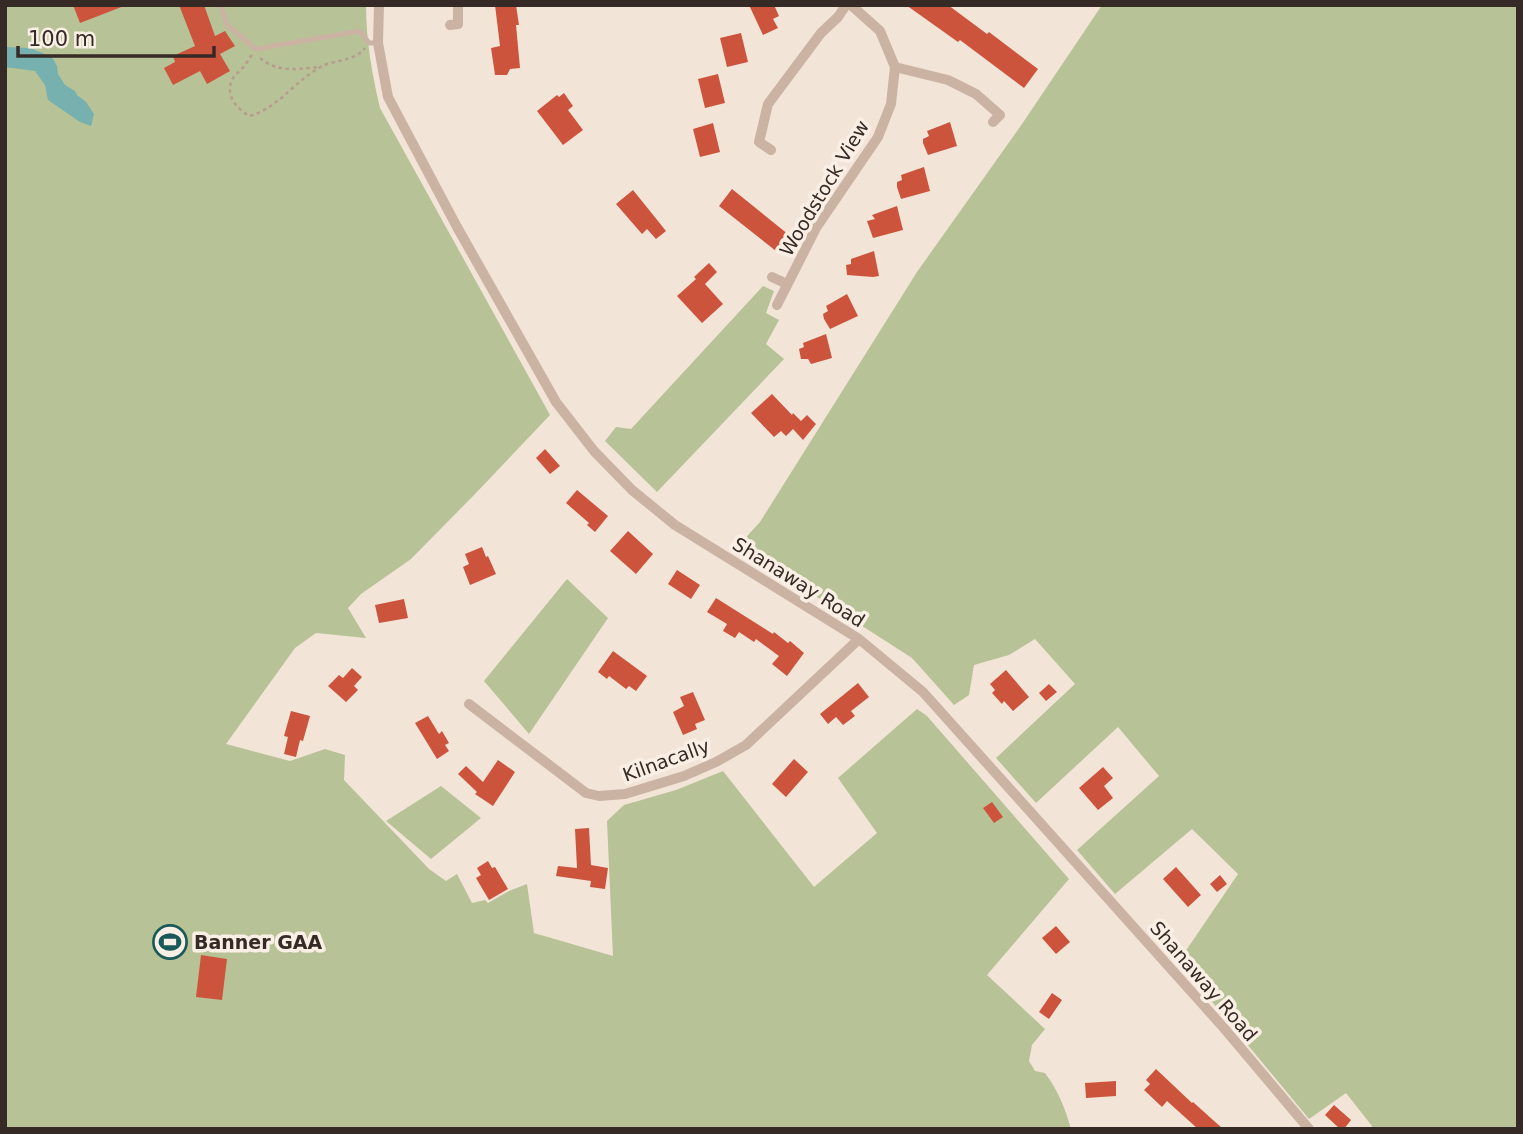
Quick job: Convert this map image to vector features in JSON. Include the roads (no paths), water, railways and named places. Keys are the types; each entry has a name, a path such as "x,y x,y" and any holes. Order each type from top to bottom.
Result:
{"street":[{"name":"Shanaway Road","path":"379,5 374,43 388,97 457,227 556,402 594,451 675,526 859,639 923,692 1214,1017 1309,1129"},
{"path":"450,25 458,24 458,5"},
{"name":"Woodstock View","path":"771,150 759,142 768,104 821,33 848,5 880,32 895,67 891,104 878,137 816,228 777,305"},
{"path":"895,67 948,80 976,94 1000,115 993,122"},
{"name":"Woodstock View","path":"772,277 787,284"},
{"name":"Kilnacally","path":"469,704 586,793 599,796 625,794 684,776 716,762 746,744 859,639"}],"lane":[{"path":"220,5 227,25 256,49 360,31 374,43"}],"water":[{"path":"5,47 30,48 52,57 65,85 86,102 94,114 91,126 80,122 48,100 45,85 35,71 5,67"}],"place":[{"name":"Banner GAA","path":"170,942"}]}
